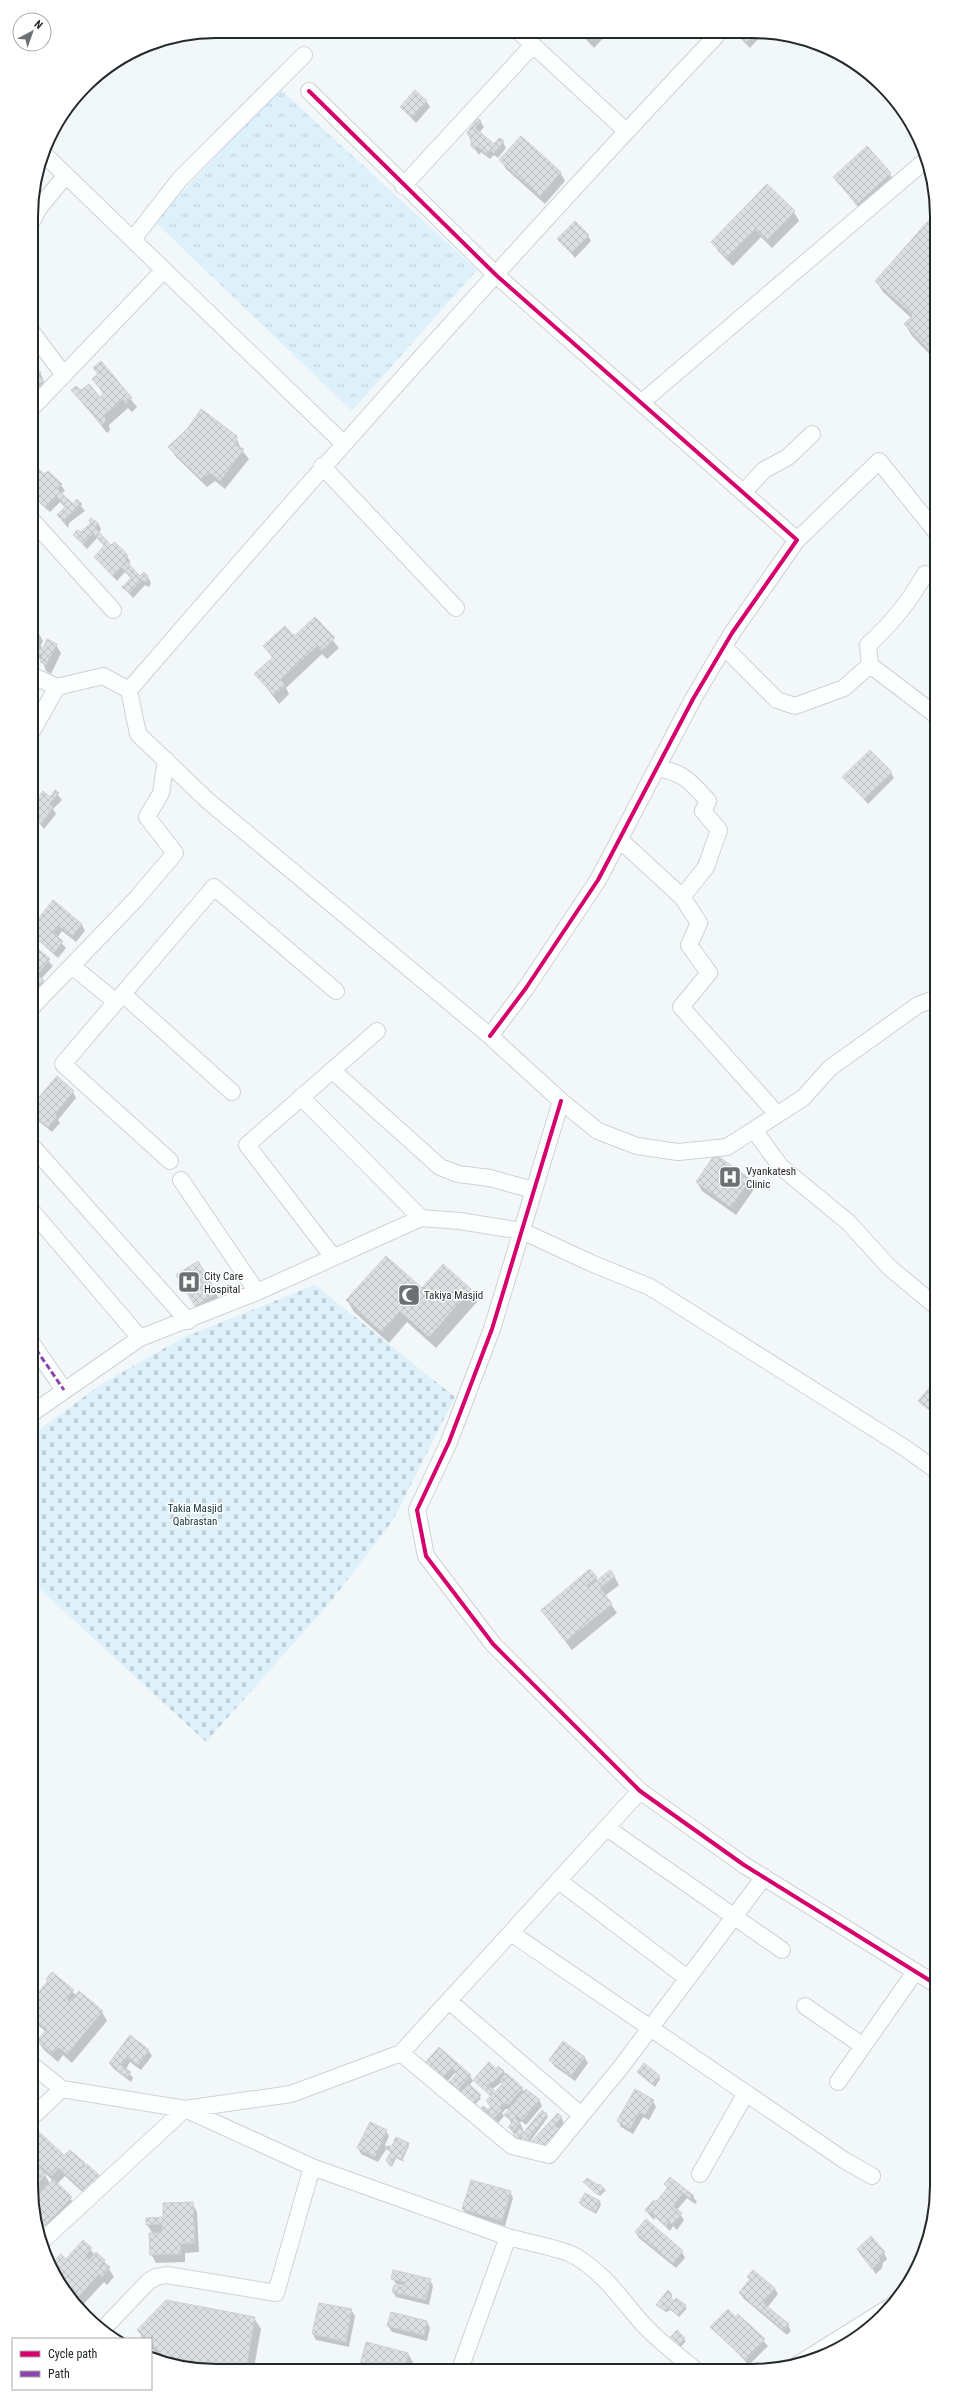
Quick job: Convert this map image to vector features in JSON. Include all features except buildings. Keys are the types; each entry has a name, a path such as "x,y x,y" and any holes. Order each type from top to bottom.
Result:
{"street":[{"path":"525,38 626,131"},
{"path":"129,690 322,466 626,131 714,38"},
{"path":"403,186 533,45"},
{"path":"133,239 180,179 304,55"},
{"path":"309,91 403,186 496,275 797,540"},
{"path":"48,157 343,443"},
{"path":"642,402 922,163"},
{"path":"38,211 66,175"},
{"path":"38,402 164,270"},
{"path":"38,340 64,375"},
{"path":"743,493 764,470 788,457 812,434"},
{"path":"490,1036 526,988 598,880 693,699 724,647 797,540 879,461 930,524"},
{"path":"322,466 456,608"},
{"path":"38,527 112,610"},
{"path":"925,574 914,595 889,626 868,645 870,665 930,711"},
{"path":"724,647 778,700 794,706 844,688 870,665"},
{"path":"38,678 57,687 103,676 129,690"},
{"path":"38,720 57,687"},
{"path":"129,690 138,734 207,800 490,1036 598,1131 644,1147 678,1152 727,1147 803,1098 830,1068 918,1005 930,1001"},
{"path":"38,1001 136,899 175,853 147,817 162,793 166,760"},
{"path":"657,768 674,770 690,781 708,801 703,811 719,830 706,867 682,897"},
{"path":"620,840 682,897 700,924 689,944 709,972 681,1007 778,1114"},
{"path":"170,1160 63,1064 214,887 336,991"},
{"path":"72,966 119,998 232,1092"},
{"path":"333,1257 247,1145 377,1031"},
{"path":"333,1071 440,1167 458,1174 490,1178 533,1190"},
{"path":"301,1097 421,1218"},
{"path":"561,1100 492,1329 449,1442 417,1510 426,1556 493,1644 640,1791 764,1877 930,1981"},
{"path":"754,1130 781,1167 848,1222 889,1267 930,1301"},
{"path":"38,1153 188,1321"},
{"path":"181,1180 257,1292"},
{"path":"38,1218 140,1338"},
{"path":"38,1409 140,1338 188,1321 257,1292 421,1218 460,1221 522,1230 591,1263 650,1287 905,1448 930,1466"},
{"path":"38,1352 64,1390"},
{"path":"46,2238 185,2109 291,2094 401,2053 640,1791"},
{"path":"607,1828 782,1950"},
{"path":"401,2053 512,2146 549,2155 650,2028 764,1877"},
{"path":"559,1881 688,1978"},
{"path":"511,1933 844,2160 872,2176"},
{"path":"838,2082 915,1972"},
{"path":"449,2001 581,2115"},
{"path":"805,2006 863,2046"},
{"path":"38,2070 62,2089 185,2109 312,2167 508,2237 574,2255 600,2274 616,2289 641,2322 663,2345 688,2364"},
{"path":"38,2111 62,2089"},
{"path":"700,2174 746,2093"},
{"path":"106,2326 156,2277 167,2275 276,2294 312,2167"},
{"path":"462,2364 508,2237"},
{"path":"822,2349 869,2320"}],"green space":[{"path":"280,89 477,270 352,411 154,221"},
{"name":"Takia Masjid Qabrastan","path":"315,1285 455,1397 393,1520 332,1600 206,1742 38,1587 38,1431 100,1385 182,1338"}],"marked path":[{"path":"38,1352 64,1390"}],"cycle path":[{"path":"309,91 496,275 797,540 732,633 693,699 598,880 526,988 490,1036"},
{"path":"561,1101 492,1329 449,1442 417,1510 426,1556 493,1644 640,1791 744,1865 930,1981"}],"place":[{"name":"Vyankatesh Clinic","path":"730,1177"},
{"name":"City Care Hospital","path":"189,1282"},
{"name":"Takiya Masjid","path":"409,1295"}]}
